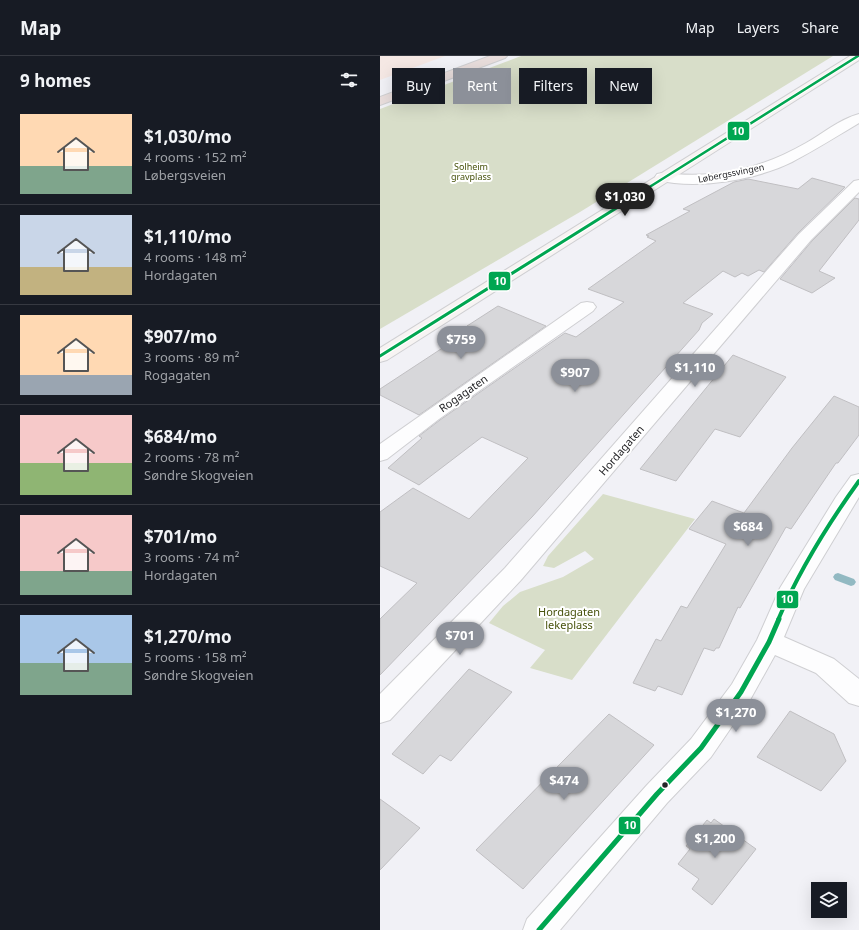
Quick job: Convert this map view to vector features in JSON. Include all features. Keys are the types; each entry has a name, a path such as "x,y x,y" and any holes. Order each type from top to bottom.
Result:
{"highway":[{"path":"380,92 479,56"},
{"path":"380,101 501,56"}],"street":[{"path":"380,356 858,56"},
{"name":"Løbergssvingen","path":"662,178 696,180 762,168 786,160 859,118"},
{"name":"Hordagaten","path":"380,712 512,574 805,237 859,184"},
{"name":"Rogagaten","path":"380,454 451,402 587,307"},
{"path":"539,930 657,794 700,748 741,692 769,642 792,588 844,502 859,481"},
{"path":"769,642 825,666 859,695"}],"shaded area":[{"path":"380,56 445,56 412,68 392,68 392,76 380,80"}],"green space":[{"name":"Solheim gravplass","path":"521,56 833,56 580,212 380,329 380,109 393,104 445,104 445,85 453,82 453,104 511,104 511,68 489,68"},
{"name":"Hordagaten lekeplass","path":"603,494 695,519 572,680 530,668 545,650 489,623 503,606 520,592 563,577 594,559 585,551 554,568 543,566 548,556"}],"building":[{"path":"812,178 845,187 798,233 764,272 759,270 748,276 742,273 735,277 723,271 683,303 713,314 702,323 699,330 532,517 380,675 380,619 417,583 380,566 380,512 413,488 469,519 528,458 482,437 419,485 388,468 422,438 419,436 440,420 565,333 576,337 624,302 588,289 656,241 647,237 649,236 646,235 690,211 683,209 734,182 748,179 798,189"},
{"path":"855,198 859,199 859,220 819,271 835,278 812,293 780,279 812,241"},
{"path":"498,306 546,326 419,415 380,395 380,389 473,328 467,326"},
{"path":"733,355 786,377 740,437 715,429 676,481 640,469"},
{"path":"834,396 859,407 859,435 838,463 836,463 791,529 786,527 740,608 738,607 719,648 716,648 714,651 704,648 682,695 658,686 655,691 633,683 656,639 661,641 681,606 687,608 726,544 689,529 712,501 744,513 792,448"},
{"path":"469,669 512,692 451,761 440,755 423,774 392,754"},
{"path":"790,711 834,734 846,761 821,791 757,757"},
{"path":"609,714 654,745 523,889 476,850"},
{"path":"380,799 420,828 380,870"},
{"path":"714,819 756,849 712,905 692,889 699,879 678,864 690,849 686,846 707,820 711,823"}],"waterway":[{"path":"838,577 851,582"}],"transit line":[{"name":"10","path":"380,356 858,56"},
{"name":"10","path":"539,930 657,794 701,748 741,692 769,642 792,588 844,502 859,481"}]}
